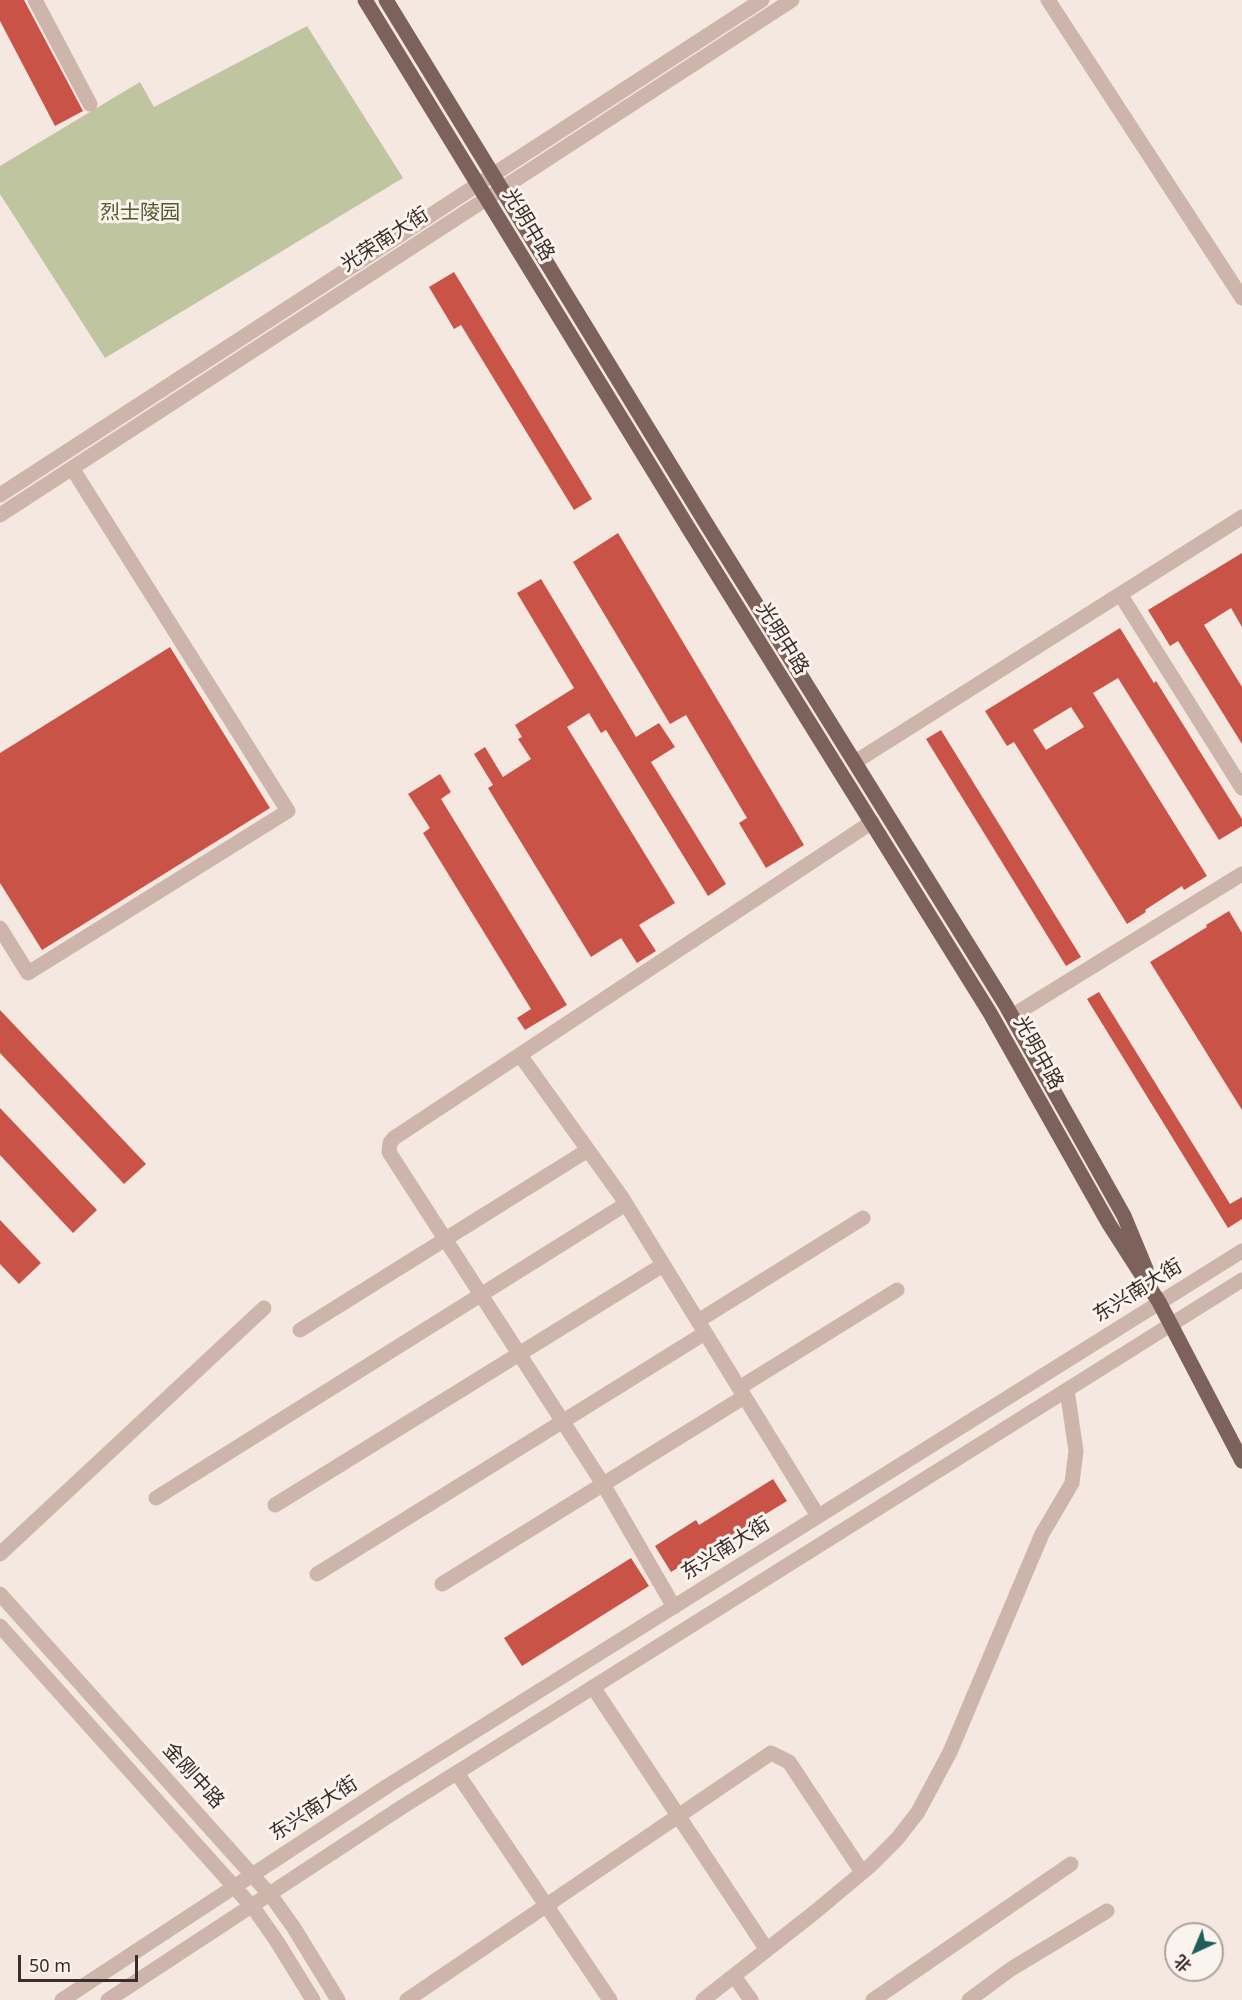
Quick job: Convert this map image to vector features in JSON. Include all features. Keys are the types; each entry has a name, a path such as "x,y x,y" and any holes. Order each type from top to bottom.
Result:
{"main road":[{"name":"光明中路","path":"365,0 990,1012 1109,1224 1159,1302 1242,1461"},
{"name":"光明中路","path":"386,0 1012,1016 1124,1216 1159,1302"}],"street":[{"path":"35,0 90,104"},
{"name":"光荣南大街","path":"0,495 762,0"},
{"name":"光荣南大街","path":"0,514 792,0"},
{"path":"1048,0 1242,298"},
{"path":"0,928 28,973 288,811 72,468"},
{"path":"855,762 1242,517"},
{"path":"1119,594 1242,788"},
{"path":"674,1606 603,1484 389,1152 390,1143 394,1138 872,822"},
{"path":"1012,1016 1242,874"},
{"path":"519,1055 626,1204 818,1516"},
{"path":"300,1330 588,1150"},
{"path":"156,1498 626,1204"},
{"path":"317,1574 562,1421 863,1218"},
{"name":"东兴南大街","path":"62,2000 389,1785 1242,1251"},
{"path":"275,1505 663,1265"},
{"path":"108,2000 457,1773 1242,1280"},
{"path":"442,1584 603,1484 897,1290"},
{"path":"0,1554 264,1308"},
{"path":"703,2000 862,1872 897,1839 918,1812 950,1752 1042,1534 1072,1483 1076,1451 1067,1390"},
{"name":"金刚中路","path":"0,1594 269,1894 294,1928 338,2000"},
{"path":"0,1626 251,1906 276,1940 313,2000"},
{"path":"593,1687 767,1950"},
{"path":"407,2000 771,1752 789,1762 862,1872"},
{"path":"457,1773 610,2000"},
{"path":"873,2000 1071,1864"},
{"path":"969,2000 1011,1969 1107,1911"},
{"path":"734,1976 751,2000"}],"green space":[{"name":"烈士陵园","path":"307,26 403,178 105,358 0,194 0,166 140,82 154,107"}],"building":[{"path":"0,0 24,0 83,111 55,126 0,21"},
{"path":"454,272 592,499 574,510 461,325 454,329 429,287"},
{"path":"618,533 804,845 766,868 739,823 747,818 686,715 670,724 573,562"},
{"path":"1242,553 1242,627 1231,608 1204,625 1242,687 1242,744 1178,641 1170,646 1148,610"},
{"path":"541,579 636,737 659,723 675,747 651,762 726,884 708,896 606,730 601,733 589,713 567,727 675,903 639,925 656,951 637,963 621,938 591,957 488,788 493,785 474,754 485,747 503,777 531,759 518,739 522,737 515,725 574,688 517,593"},
{"path":"1120,628 1154,683 1156,681 1242,819 1242,826 1219,840 1118,678 1093,693 1207,876 1184,890 1182,886 1127,924 1014,742 1007,746 985,711","holes":["1071,707 1084,727 1046,750 1033,730"]},
{"path":"170,647 270,808 42,950 0,883 0,753"},
{"path":"941,730 1081,957 1066,966 926,739"},
{"path":"440,774 451,792 441,799 567,1005 525,1030 517,1018 531,1009 423,833 430,828 408,794"},
{"path":"1229,911 1242,933 1242,1110 1150,962"},
{"path":"1099,992 1230,1204 1242,1197 1242,1219 1228,1228 1087,999"},
{"path":"0,1010 146,1164 124,1184 0,1053"},
{"path":"0,1108 97,1210 73,1233 0,1155"},
{"path":"0,1220 41,1263 19,1284 0,1264"},
{"path":"773,1479 787,1501 671,1572 655,1546 696,1520 699,1525"},
{"path":"631,1558 649,1586 522,1666 504,1638"}]}
